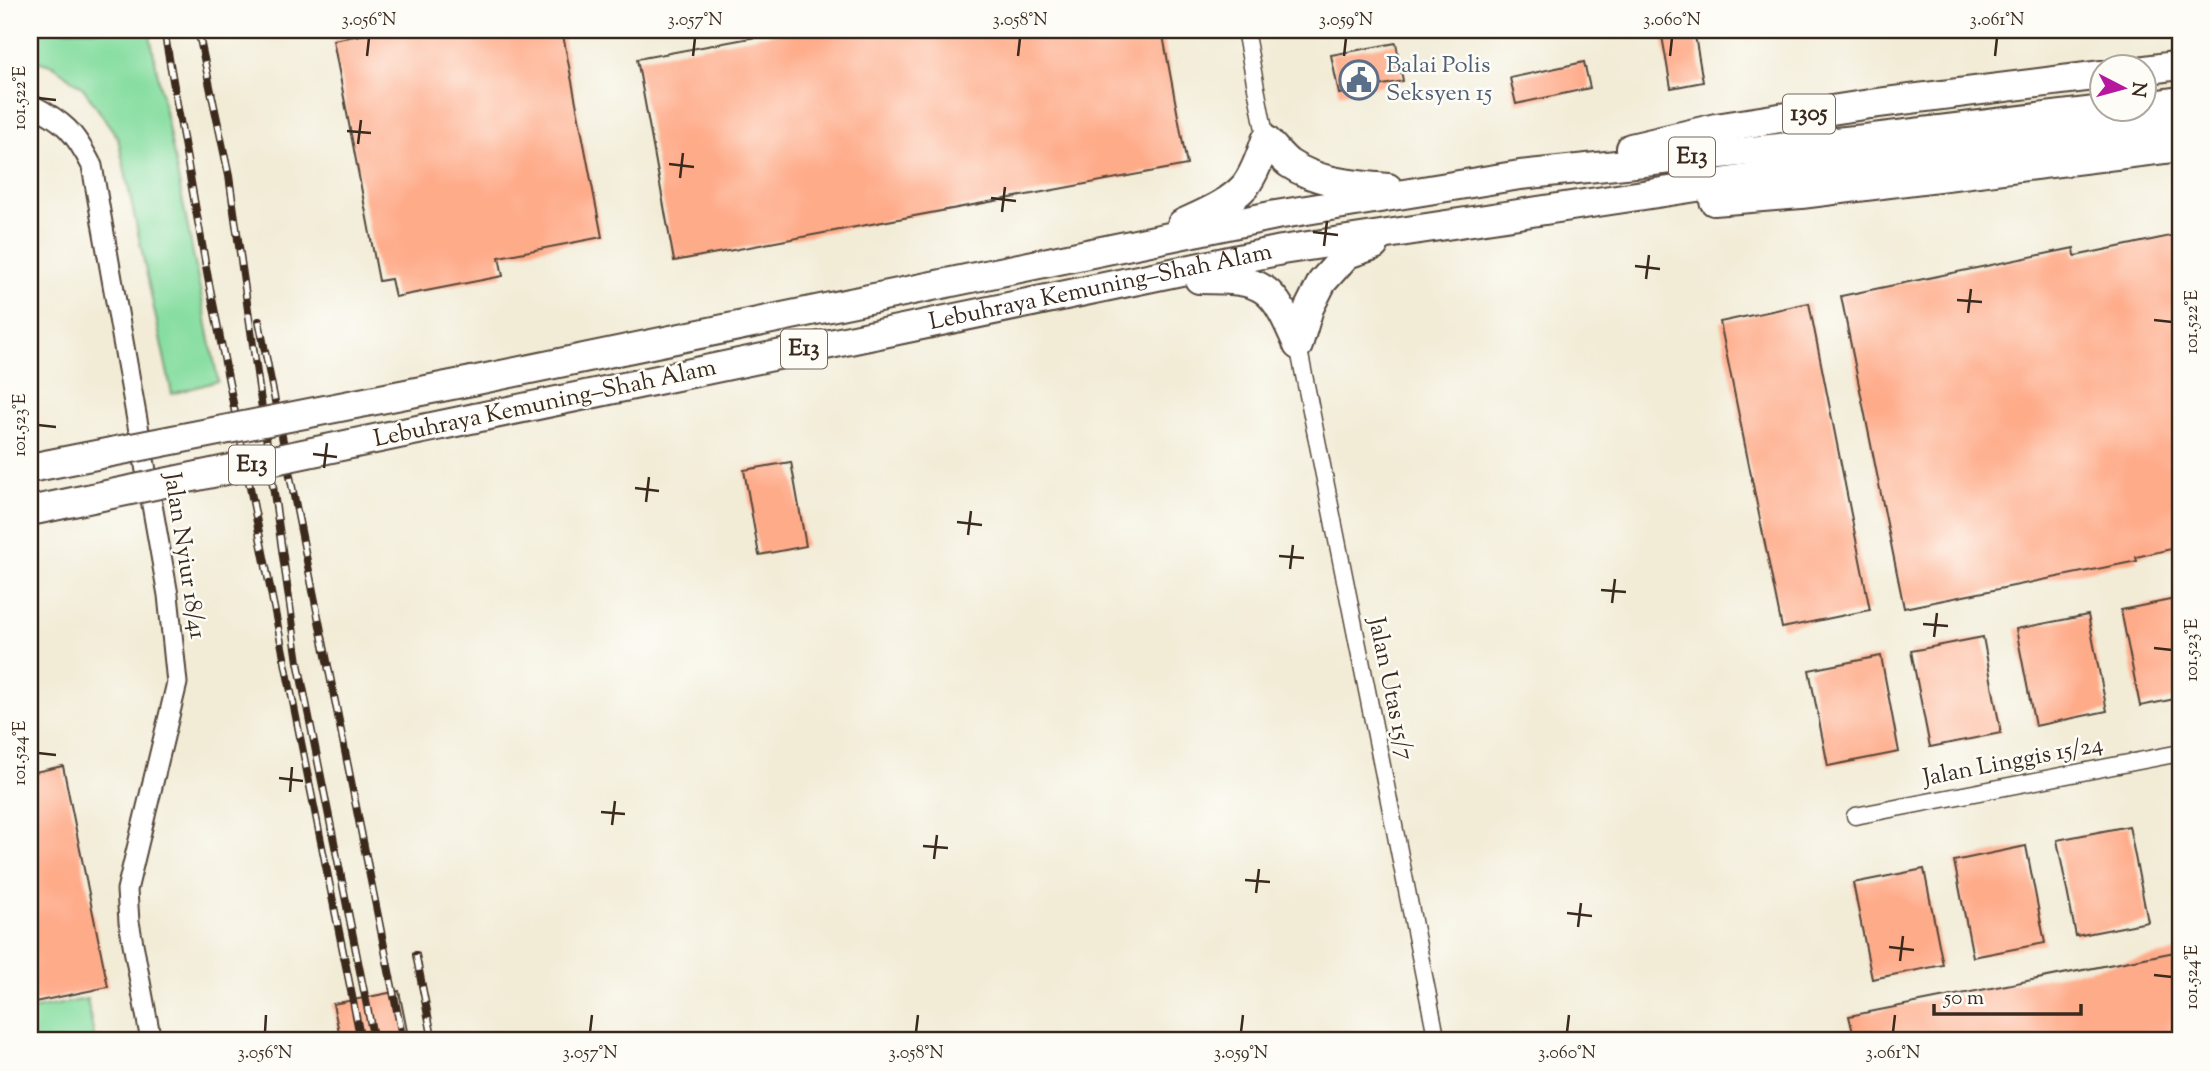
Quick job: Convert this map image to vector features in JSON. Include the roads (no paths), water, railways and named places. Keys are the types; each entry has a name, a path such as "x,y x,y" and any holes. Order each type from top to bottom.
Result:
{"highway":[{"path":"2158,68 2180,65"},
{"name":"1305","path":"1520,174 1716,128 1870,104 2088,77"},
{"path":"2158,104 2180,101"},
{"name":"Lebuhraya Kemuning–Shah Alam","path":"30,511 1282,250 1546,211 1866,150 2088,113"},
{"name":"Lebuhraya Kemuning–Shah Alam","path":"30,468 472,381 1276,215 1520,174 1866,150 2180,124"},
{"path":"1138,244 1215,208 1244,186 1257,164 1266,140 1289,163 1314,176 1360,185 1422,191"},
{"path":"1546,211 1759,199 2180,147"},
{"path":"1298,345 1308,307 1322,282 1347,254 1409,233"},
{"path":"1133,280 1234,279 1264,287 1282,309 1298,345"}],"street":[{"path":"1245,30 1266,140"},
{"name":"Jalan Nyiur 18/41","path":"30,103 51,114 77,137 92,166 168,595 177,683 127,890 129,922 151,1041"},
{"name":"Jalan Utas 15/7","path":"1298,345 1437,1041"},
{"name":"Jalan Linggis 15/24","path":"1855,816 2180,752"}],"railway":[{"path":"164,30 208,278 361,1041"},
{"path":"198,30 229,176 298,662 374,1041"},
{"path":"259,321 403,1041"},
{"path":"416,955 433,1041"}],"place":[{"name":"Balai Polis Seksyen 15","path":"1359,80"}]}
